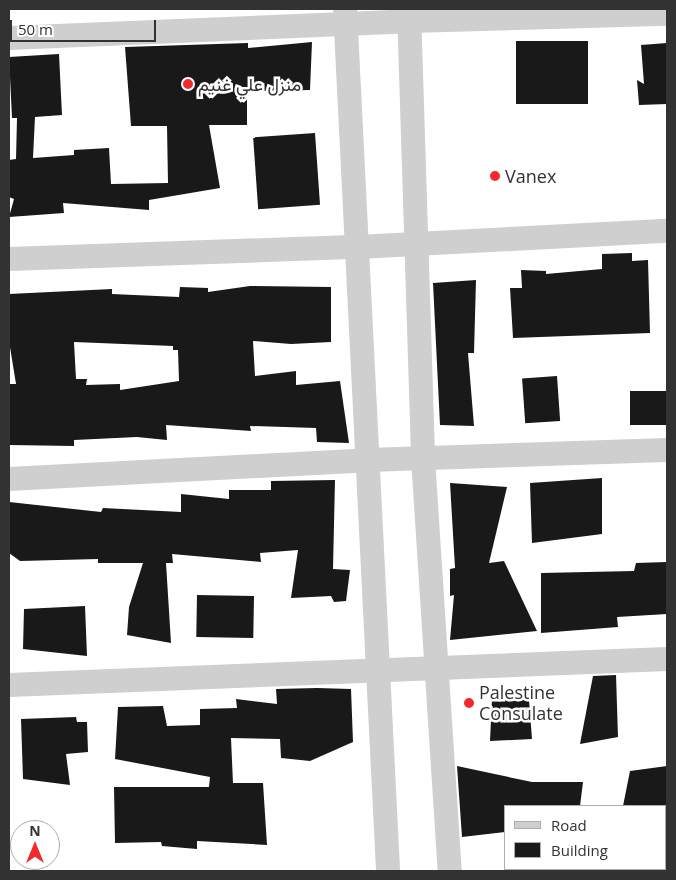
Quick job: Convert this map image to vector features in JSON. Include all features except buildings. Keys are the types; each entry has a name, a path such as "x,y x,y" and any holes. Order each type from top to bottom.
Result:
{"street":[{"path":"9,38 346,16 667,14"},
{"path":"410,15 423,458 450,871"},
{"path":"346,16 388,871"},
{"path":"9,259 358,247 667,231"},
{"path":"9,479 368,460 667,450"},
{"path":"9,685 146,677 379,672 667,658"},
{"path":"613,871 634,870"}],"place":[{"name":"منزل علي غنيم","path":"188,84"},
{"name":"Vanex","path":"495,176"},
{"name":"Palestine Consulate","path":"469,703"}]}
